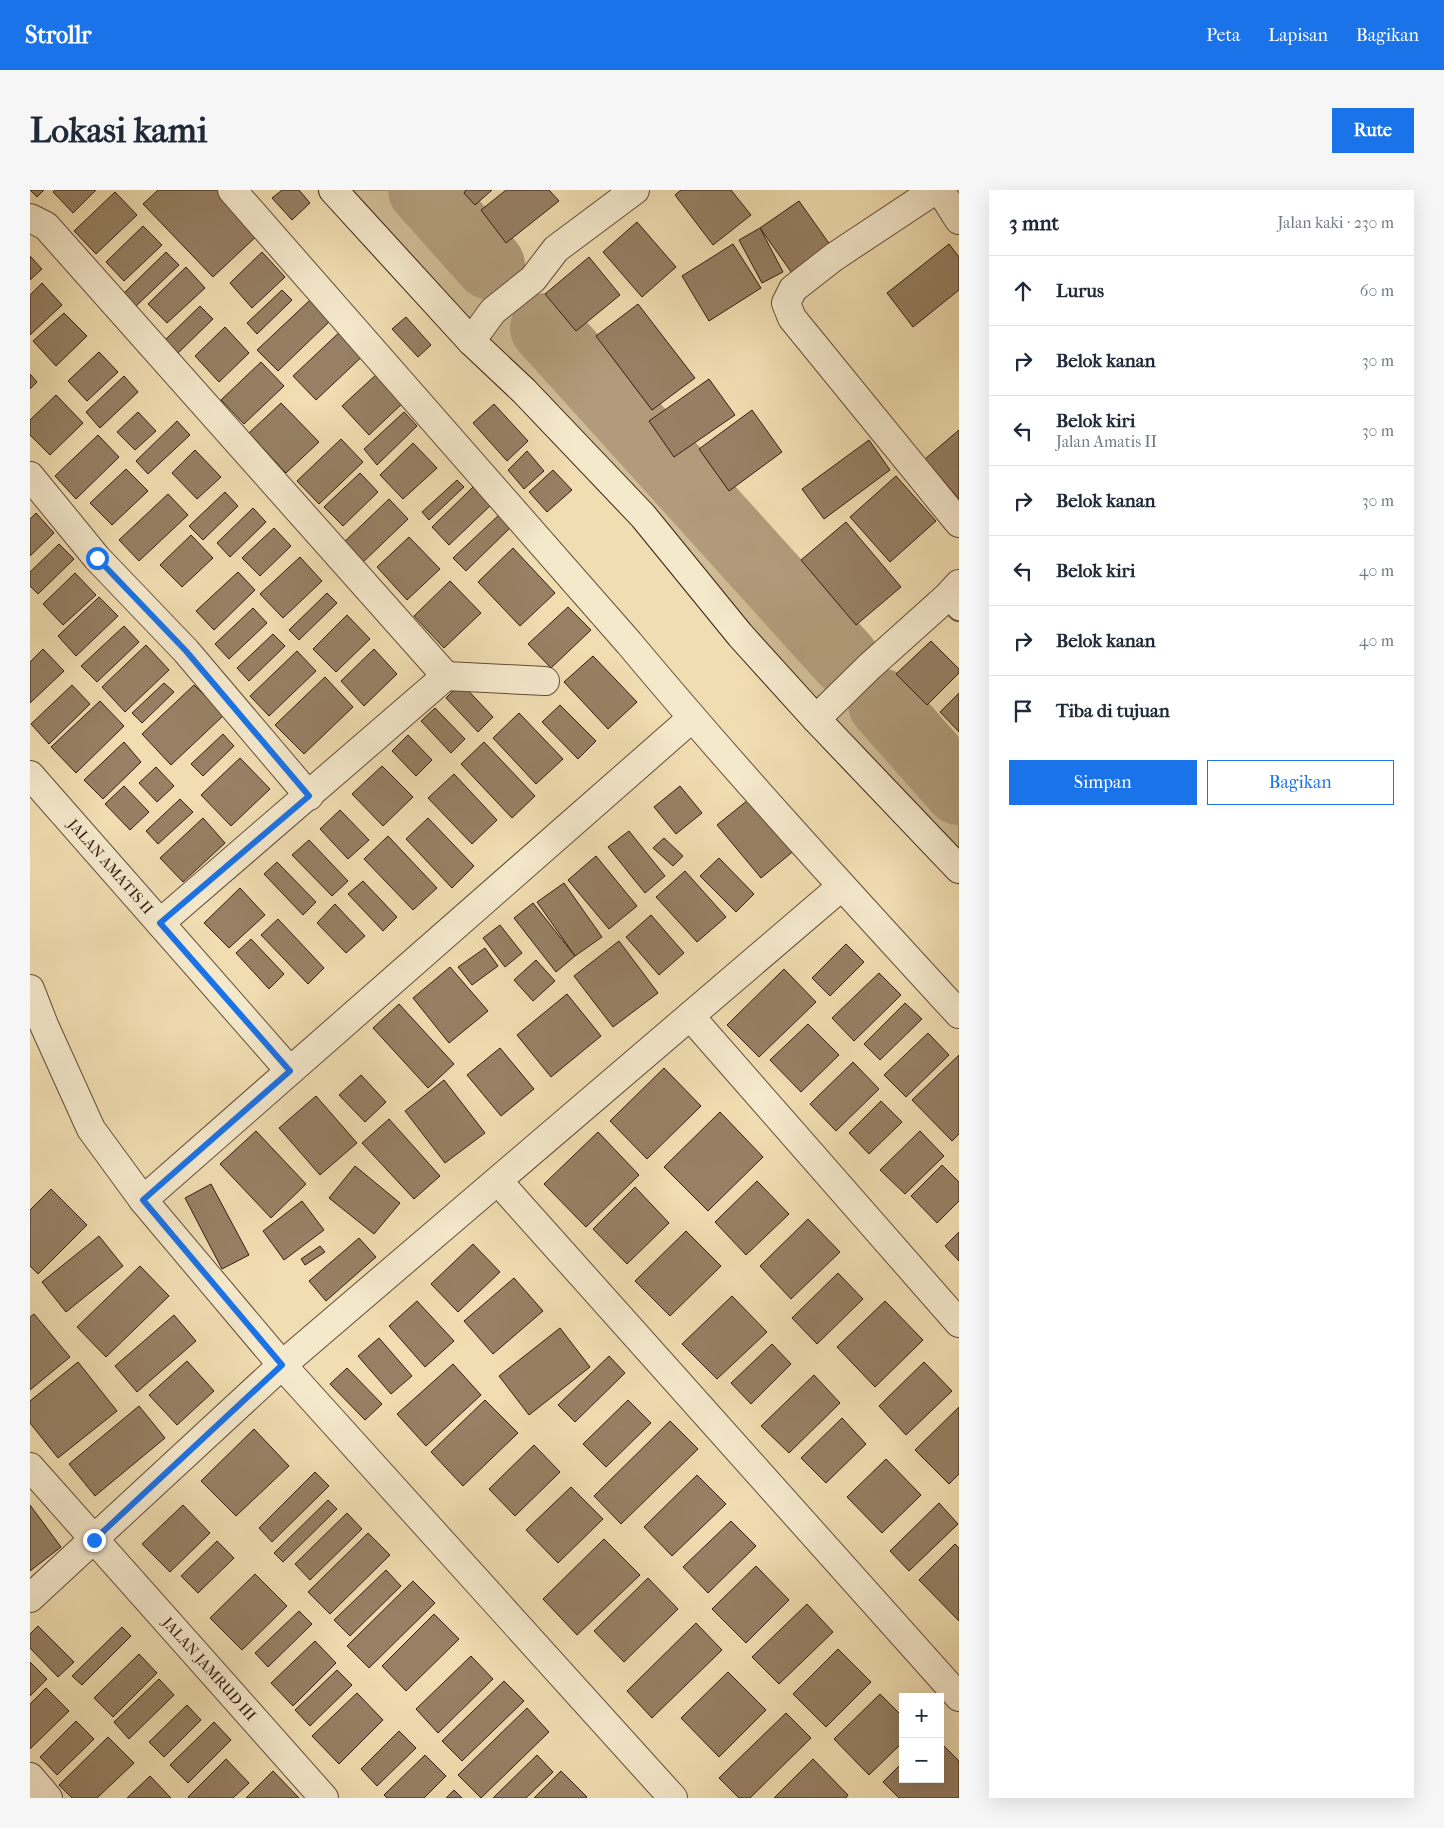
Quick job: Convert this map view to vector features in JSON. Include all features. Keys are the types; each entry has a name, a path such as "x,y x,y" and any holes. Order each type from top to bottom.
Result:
{"street":[{"path":"232,190 629,643 692,718 959,1014"},
{"path":"333,190 471,341 524,392 644,516 740,635 823,711 959,869"},
{"path":"471,341 493,311 533,279 556,249 635,190"},
{"path":"935,190 834,257 793,289 786,303 792,318 959,523"},
{"path":"940,190 959,220"},
{"path":"30,218 46,226 446,676"},
{"path":"30,476 97,558 186,651 309,796"},
{"path":"823,711 868,667 955,597"},
{"path":"160,923 446,676 544,681"},
{"path":"143,1200 692,718"},
{"name":"JALAN AMATIS II","path":"30,775 290,1071"},
{"path":"30,1598 282,1365 842,886"},
{"path":"30,989 44,1025 91,1129 143,1200 282,1365 673,1798"},
{"path":"690,1016 959,1323"},
{"path":"498,1181 959,1697"},
{"name":"JALAN JAMRUD III","path":"30,1467 324,1798"},
{"path":"30,1777 48,1798"}],"shaded area":[{"path":"333,190 424,190 959,789 959,869"}],"building":[{"path":"30,190 44,190 37,197"},
{"path":"55,190 96,190 73,213 53,192"},
{"path":"158,190 223,190 262,231 213,277 143,204"},
{"path":"282,190 299,190 310,203 292,220 272,198"},
{"path":"466,190 492,190 475,205 464,193"},
{"path":"506,190 549,190 559,201 506,243 481,210"},
{"path":"681,190 731,190 751,215 713,245 675,195"},
{"path":"115,192 137,215 96,254 74,231"},
{"path":"799,201 833,249 794,276 760,228"},
{"path":"637,222 676,267 642,297 603,252"},
{"path":"143,226 162,245 124,281 106,262"},
{"path":"760,228 783,272 762,283 739,240"},
{"path":"733,244 761,288 709,321 682,276"},
{"path":"949,244 959,257 959,290 913,327 887,293"},
{"path":"166,252 179,265 135,307 123,294"},
{"path":"262,252 285,277 252,308 230,283"},
{"path":"30,256 42,269 30,280"},
{"path":"589,257 620,295 576,331 545,294"},
{"path":"186,267 205,288 167,323 148,304"},
{"path":"42,283 62,305 30,335 30,295"},
{"path":"282,290 292,300 257,334 247,323"},
{"path":"310,300 330,321 278,371 257,350"},
{"path":"638,304 695,378 652,410 596,336"},
{"path":"200,306 213,319 176,355 163,342"},
{"path":"64,313 87,336 56,366 33,341"},
{"path":"406,317 431,345 418,357 392,329"},
{"path":"225,327 249,353 219,382 195,356"},
{"path":"345,327 368,351 316,400 293,376"},
{"path":"99,352 118,372 87,401 68,381"},
{"path":"261,362 284,386 244,424 221,400"},
{"path":"378,373 405,401 369,435 342,406"},
{"path":"30,374 37,382 30,389"},
{"path":"124,376 138,392 100,428 86,412"},
{"path":"709,379 735,415 674,457 649,421"},
{"path":"56,395 83,423 50,455 30,435 30,420"},
{"path":"281,403 319,442 286,473 249,433"},
{"path":"494,404 528,441 507,461 473,423"},
{"path":"752,410 782,452 729,491 699,449"},
{"path":"138,412 156,431 135,450 117,432"},
{"path":"404,412 417,426 377,465 364,449"},
{"path":"177,421 190,435 148,474 136,461"},
{"path":"959,430 959,499 925,459"},
{"path":"98,435 119,457 76,499 55,476"},
{"path":"341,439 363,462 319,504 297,481"},
{"path":"869,440 890,470 824,519 802,489"},
{"path":"413,443 437,468 403,499 380,475"},
{"path":"195,450 221,477 197,499 172,473"},
{"path":"527,451 544,471 524,489 508,470"},
{"path":"126,469 148,491 112,525 90,503"},
{"path":"553,470 572,490 547,512 529,492"},
{"path":"360,473 378,492 343,526 324,507"},
{"path":"896,476 936,521 890,562 850,517"},
{"path":"457,480 464,487 429,520 422,512"},
{"path":"473,487 491,505 449,545 432,527"},
{"path":"225,492 238,506 203,540 189,526"},
{"path":"168,494 188,515 139,561 119,540"},
{"path":"389,499 408,519 359,566 340,546"},
{"path":"253,508 266,522 230,557 217,543"},
{"path":"36,513 54,533 30,556 30,519"},
{"path":"500,514 512,526 466,571 453,558"},
{"path":"846,522 901,587 856,625 801,560"},
{"path":"274,528 291,546 260,576 242,558"},
{"path":"191,535 213,558 182,587 160,565"},
{"path":"409,537 440,569 407,600 377,567"},
{"path":"59,544 74,559 38,594 30,586 30,572"},
{"path":"513,548 555,593 520,626 478,582"},
{"path":"300,557 322,581 283,618 260,594"},
{"path":"238,572 255,590 214,630 196,611"},
{"path":"75,573 96,595 63,625 43,604"},
{"path":"450,581 481,613 444,648 414,616"},
{"path":"327,593 337,603 299,640 289,630"},
{"path":"99,597 118,616 76,656 58,636"},
{"path":"568,607 591,630 551,668 528,644"},
{"path":"253,608 267,623 229,659 215,644"},
{"path":"347,615 370,639 336,672 313,649"},
{"path":"124,626 139,642 97,682 81,666"},
{"path":"273,634 285,646 249,681 237,668"},
{"path":"931,641 959,669 959,673 927,705 896,674"},
{"path":"146,645 169,670 125,712 102,687"},
{"path":"43,649 64,671 30,703 30,662"},
{"path":"374,649 397,674 364,706 341,681"},
{"path":"297,651 316,671 269,716 250,696"},
{"path":"593,656 637,702 608,729 564,682"},
{"path":"325,677 353,707 304,754 275,725"},
{"path":"164,683 174,692 142,723 132,713"},
{"path":"461,683 493,717 478,732 446,698"},
{"path":"72,685 90,704 49,744 31,724"},
{"path":"194,685 224,715 171,765 142,734"},
{"path":"959,693 959,732 940,712"},
{"path":"100,701 124,726 76,773 51,747"},
{"path":"560,705 596,741 578,759 542,722"},
{"path":"435,708 465,739 451,753 421,721"},
{"path":"519,713 563,759 536,784 493,738"},
{"path":"223,734 234,746 203,776 191,764"},
{"path":"408,735 432,760 416,776 392,751"},
{"path":"124,742 141,762 103,799 84,780"},
{"path":"484,742 535,796 512,818 461,764"},
{"path":"240,758 270,789 231,826 201,795"},
{"path":"382,766 413,797 383,826 352,794"},
{"path":"156,767 174,786 157,802 139,783"},
{"path":"454,774 497,820 472,844 428,798"},
{"path":"124,786 149,812 130,830 105,804"},
{"path":"680,786 702,813 676,834 654,807"},
{"path":"753,796 796,849 761,878 717,825"},
{"path":"180,799 193,812 158,844 146,831"},
{"path":"340,810 369,840 348,859 320,829"},
{"path":"203,818 225,843 183,882 160,858"},
{"path":"428,818 474,866 452,888 406,839"},
{"path":"629,831 665,876 645,893 608,847"},
{"path":"388,836 437,888 413,910 364,859"},
{"path":"664,838 683,856 673,866 653,848"},
{"path":"309,840 348,881 332,896 292,855"},
{"path":"596,856 637,906 609,929 568,880"},
{"path":"719,858 754,894 736,912 700,876"},
{"path":"277,862 316,902 303,915 264,874"},
{"path":"685,871 726,917 697,942 656,897"},
{"path":"363,881 397,917 383,931 348,894"},
{"path":"564,883 602,937 575,956 537,902"},
{"path":"240,888 265,915 229,948 204,923"},
{"path":"533,903 575,956 556,972 514,918"},
{"path":"335,904 365,936 346,953 317,923"},
{"path":"651,915 684,953 659,975 626,937"},
{"path":"278,919 324,968 308,984 261,935"},
{"path":"500,925 522,953 505,967 483,938"},
{"path":"251,939 284,974 269,989 236,953"},
{"path":"619,941 658,993 613,1027 574,976"},
{"path":"846,944 864,962 830,996 812,978"},
{"path":"485,948 498,966 472,985 458,967"},
{"path":"536,960 555,981 533,1001 514,980"},
{"path":"450,967 488,1011 449,1043 413,998"},
{"path":"784,969 816,1002 759,1057 727,1025"},
{"path":"879,973 901,995 854,1041 832,1018"},
{"path":"567,994 601,1036 551,1077 517,1035"},
{"path":"905,1003 922,1019 880,1060 864,1044"},
{"path":"399,1004 454,1064 428,1088 373,1028"},
{"path":"808,1024 839,1055 801,1092 770,1060"},
{"path":"928,1033 949,1055 906,1097 884,1075"},
{"path":"500,1048 534,1089 501,1116 467,1075"},
{"path":"959,1055 959,1134 952,1141 912,1100"},
{"path":"853,1062 879,1089 836,1131 810,1104"},
{"path":"664,1068 701,1106 647,1159 610,1121"},
{"path":"361,1075 386,1102 365,1122 339,1095"},
{"path":"444,1080 485,1133 445,1163 405,1111"},
{"path":"316,1096 357,1143 320,1175 279,1128"},
{"path":"881,1101 902,1122 869,1154 849,1133"},
{"path":"720,1112 763,1157 708,1211 664,1167"},
{"path":"389,1119 440,1176 414,1199 362,1143"},
{"path":"256,1131 306,1184 271,1218 220,1164"},
{"path":"920,1131 944,1156 905,1194 880,1170"},
{"path":"598,1132 639,1175 586,1227 544,1184"},
{"path":"942,1165 959,1182 959,1201 937,1223 911,1196"},
{"path":"355,1166 400,1203 374,1234 329,1198"},
{"path":"757,1181 789,1214 746,1255 715,1222"},
{"path":"211,1184 249,1255 222,1269 185,1198"},
{"path":"635,1187 669,1223 627,1264 593,1229"},
{"path":"51,1189 87,1225 38,1274 30,1266 30,1210"},
{"path":"302,1201 324,1230 284,1260 263,1231"},
{"path":"808,1219 840,1252 791,1299 760,1266"},
{"path":"686,1231 721,1266 670,1316 635,1281"},
{"path":"959,1232 959,1261 945,1246"},
{"path":"99,1236 123,1266 66,1312 42,1282"},
{"path":"359,1238 376,1257 326,1301 309,1281"},
{"path":"473,1244 500,1272 458,1312 431,1284"},
{"path":"320,1246 325,1252 305,1265 301,1259"},
{"path":"140,1266 169,1296 106,1357 77,1327"},
{"path":"838,1273 863,1299 817,1344 792,1318"},
{"path":"514,1278 543,1311 493,1354 464,1321"},
{"path":"732,1296 767,1332 717,1379 682,1344"},
{"path":"417,1301 454,1341 425,1367 389,1326"},
{"path":"885,1301 923,1340 875,1387 837,1347"},
{"path":"34,1314 70,1357 30,1390 30,1317"},
{"path":"174,1315 196,1341 137,1392 115,1366"},
{"path":"560,1328 590,1367 529,1415 499,1376"},
{"path":"379,1338 412,1376 391,1394 358,1356"},
{"path":"772,1344 791,1364 751,1404 731,1383"},
{"path":"609,1356 625,1373 575,1422 558,1405"},
{"path":"187,1361 214,1391 177,1425 149,1395"},
{"path":"78,1362 117,1411 58,1458 30,1423 30,1401"},
{"path":"924,1362 952,1391 906,1435 879,1406"},
{"path":"453,1364 481,1395 426,1446 397,1414"},
{"path":"347,1368 382,1404 365,1420 330,1384"},
{"path":"814,1375 840,1403 789,1453 761,1426"},
{"path":"485,1400 518,1433 463,1486 431,1452"},
{"path":"628,1400 651,1423 606,1467 583,1444"},
{"path":"139,1406 165,1438 95,1496 69,1464"},
{"path":"959,1407 959,1474 949,1484 915,1450"},
{"path":"842,1418 866,1444 826,1483 801,1458"},
{"path":"670,1421 698,1449 621,1524 594,1496"},
{"path":"254,1429 289,1466 236,1516 201,1481"},
{"path":"534,1445 560,1472 515,1516 489,1489"},
{"path":"886,1459 921,1495 882,1533 847,1497"},
{"path":"315,1472 329,1486 272,1542 259,1528"},
{"path":"697,1475 726,1504 672,1556 644,1527"},
{"path":"571,1487 603,1519 558,1563 526,1530"},
{"path":"328,1500 337,1509 283,1562 274,1553"},
{"path":"939,1503 958,1524 909,1571 890,1551"},
{"path":"30,1505 61,1547 30,1571"},
{"path":"183,1505 210,1533 170,1572 142,1544"},
{"path":"347,1513 362,1529 310,1580 295,1564"},
{"path":"731,1521 756,1546 708,1593 683,1567"},
{"path":"368,1533 390,1555 330,1614 308,1592"},
{"path":"604,1539 640,1575 577,1635 543,1599"},
{"path":"217,1541 234,1558 198,1593 181,1576"},
{"path":"955,1544 959,1548 959,1621 919,1580"},
{"path":"756,1566 789,1600 746,1643 712,1609"},
{"path":"386,1570 401,1586 350,1636 334,1620"},
{"path":"255,1574 287,1606 242,1650 210,1618"},
{"path":"648,1578 678,1609 624,1662 594,1631"},
{"path":"413,1581 435,1603 369,1668 347,1646"},
{"path":"807,1604 833,1632 779,1684 752,1657"},
{"path":"299,1611 312,1624 268,1667 255,1653"},
{"path":"434,1614 459,1639 406,1691 382,1666"},
{"path":"696,1623 722,1650 652,1718 627,1691"},
{"path":"38,1626 74,1662 58,1677 30,1648 30,1634"},
{"path":"122,1627 131,1636 82,1685 72,1676"},
{"path":"315,1641 336,1663 293,1706 271,1683"},
{"path":"838,1649 871,1682 826,1727 793,1694"},
{"path":"139,1654 157,1673 113,1717 94,1698"},
{"path":"471,1656 493,1679 438,1733 416,1709"},
{"path":"30,1662 47,1679 30,1696"},
{"path":"337,1670 352,1685 310,1726 295,1710"},
{"path":"728,1672 766,1710 719,1757 681,1718"},
{"path":"159,1679 174,1695 129,1739 114,1722"},
{"path":"504,1681 524,1701 462,1761 442,1741"},
{"path":"46,1688 69,1711 30,1749 30,1704"},
{"path":"357,1693 383,1720 339,1764 312,1736"},
{"path":"880,1694 899,1713 899,1746 869,1775 834,1739"},
{"path":"187,1705 201,1720 164,1757 149,1742"},
{"path":"527,1708 549,1732 481,1798 458,1775"},
{"path":"786,1713 811,1738 750,1798 739,1798 719,1778"},
{"path":"76,1721 94,1739 57,1775 40,1757"},
{"path":"214,1722 231,1740 188,1783 170,1765"},
{"path":"399,1731 416,1748 377,1786 361,1769"},
{"path":"108,1737 134,1763 97,1798 72,1798 59,1785"},
{"path":"944,1746 959,1761 959,1798 899,1798 883,1782 899,1766 899,1783 944,1783"},
{"path":"425,1755 446,1776 424,1798 387,1798 384,1795"},
{"path":"537,1755 553,1772 526,1798 493,1798"},
{"path":"226,1759 249,1783 233,1798 189,1798 188,1797"},
{"path":"813,1759 848,1795 846,1798 774,1798"},
{"path":"273,1771 299,1798 246,1798"},
{"path":"561,1771 586,1798 534,1798"},
{"path":"150,1776 171,1798 127,1798"},
{"path":"454,1790 462,1798 446,1798"}],"waterway":[{"path":"423,190 490,265"},
{"path":"545,328 845,660"},
{"path":"883,704 959,790"}],"route":[{"path":"94,1540 282,1365 143,1200 290,1071 160,923 309,796 186,651 97,558"}]}
